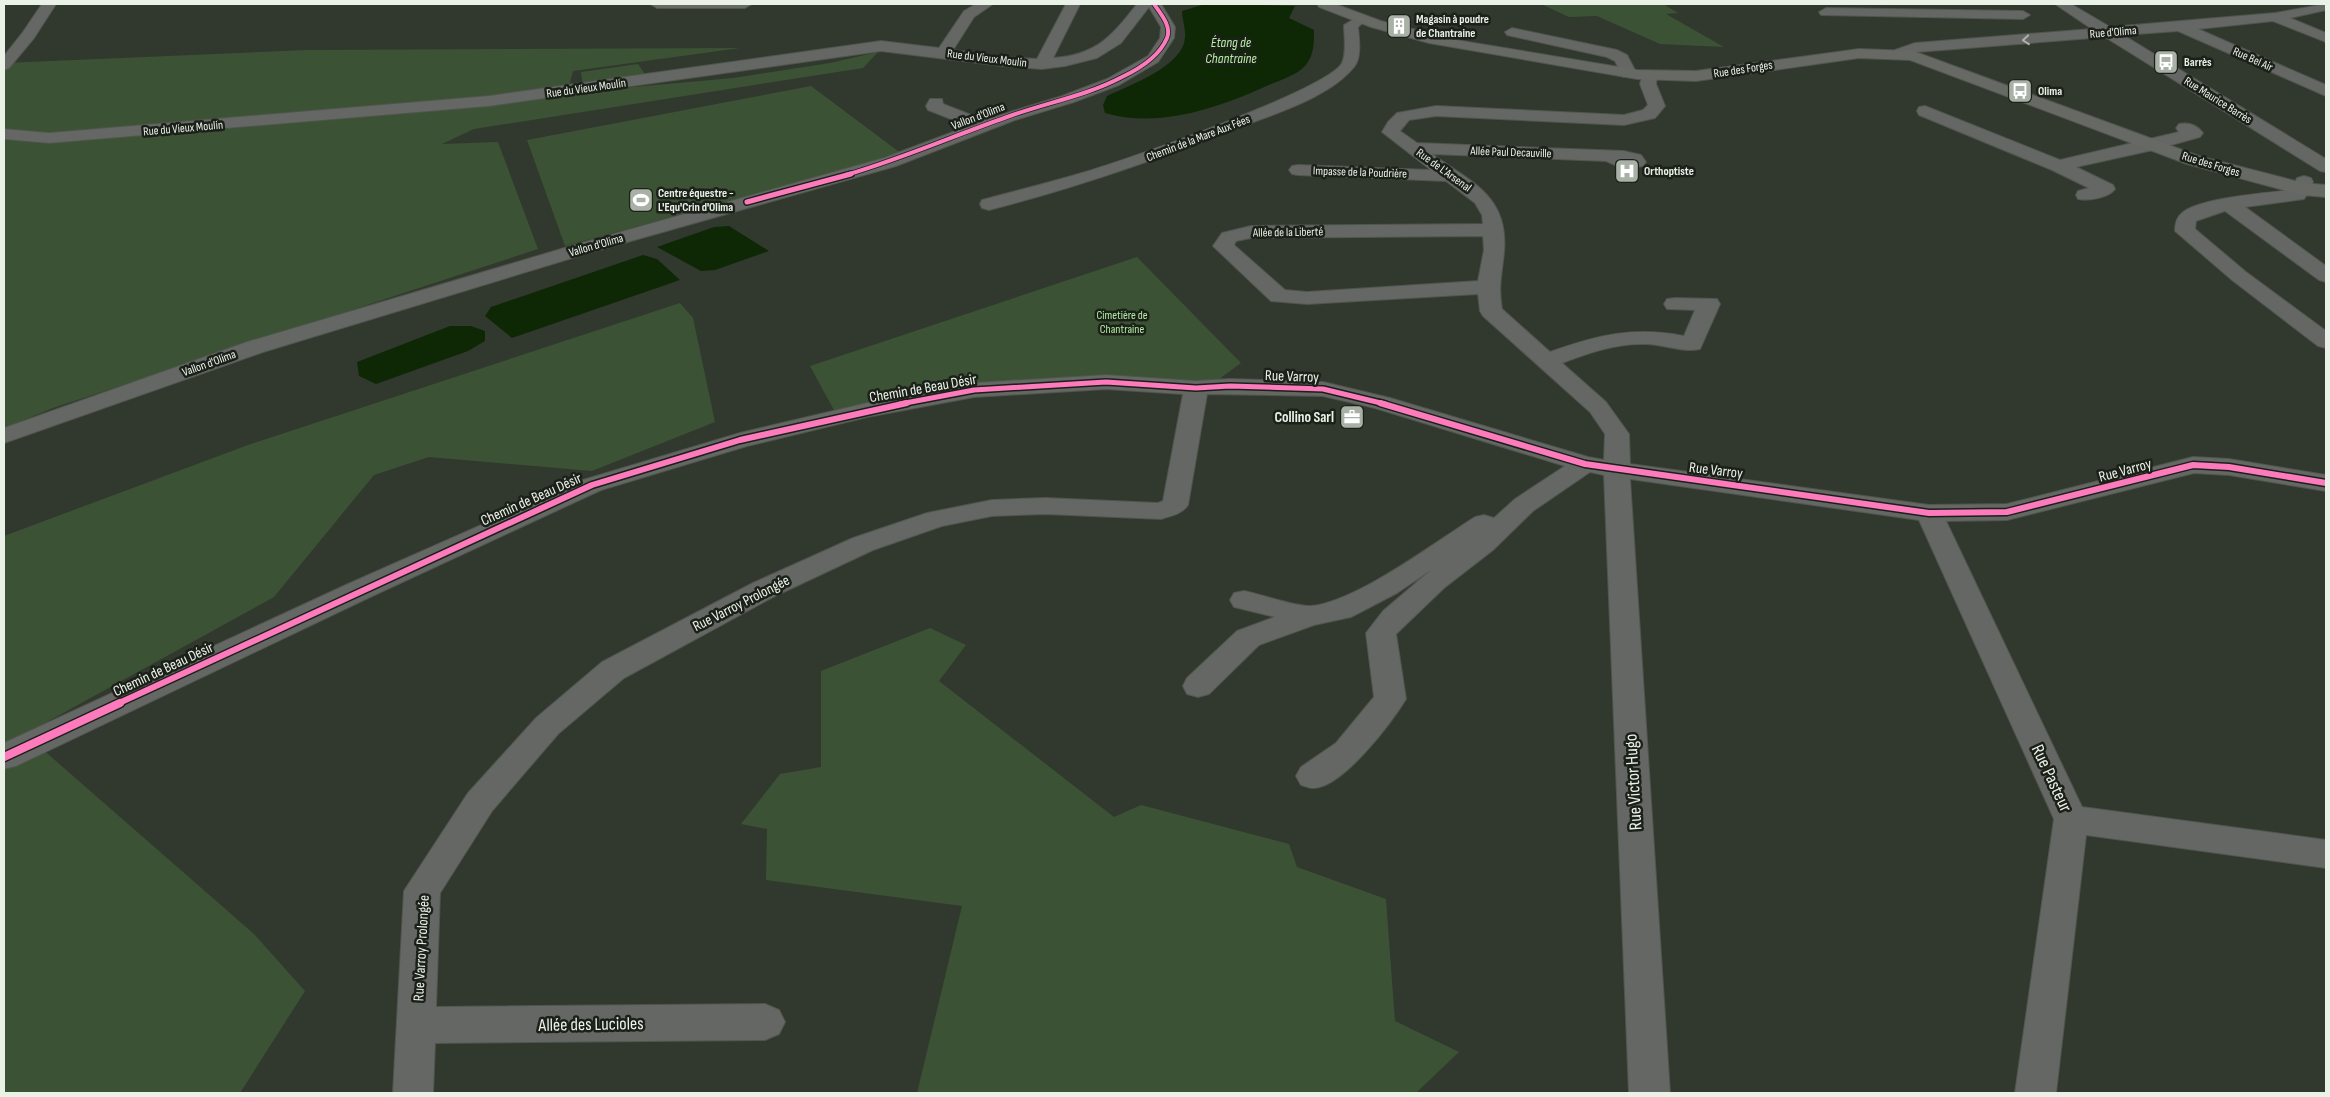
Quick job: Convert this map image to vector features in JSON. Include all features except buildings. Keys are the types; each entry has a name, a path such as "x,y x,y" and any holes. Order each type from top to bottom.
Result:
{"main road":[{"path":"657,4 745,4"},
{"name":"Rue des Forges","path":"1324,4 1358,20 1437,41 1649,76 1696,76 1722,73 1848,53 1900,54 1926,59 2153,146 2226,170 2326,191"},
{"name":"Rue des Forges","path":"2303,185 2326,182"}],"street":[{"path":"4,65 29,35 49,4"},
{"path":"944,52 969,14 986,4"},
{"path":"1042,64 1073,4"},
{"name":"Rue du Vieux Moulin","path":"4,134 49,138 488,101 881,46 901,46 1010,63 1042,64 1076,59 1104,49 1117,39 1144,4"},
{"name":"Vallon d'Olima","path":"4,436 255,347 585,248 890,162 1009,116 1068,99 1113,82 1153,59 1168,38 1168,26 1154,4"},
{"name":"Rue Maurice Barrès","path":"2062,4 2326,167"},
{"path":"2000,5 2072,36"},
{"path":"2299,13 2326,6"},
{"path":"1826,12 2023,15"},
{"name":"Rue d'Olima","path":"1900,54 1915,48 2110,33 2299,13 2326,18"},
{"path":"2275,16 2326,38"},
{"name":"Chemin de la Mare Aux Fées","path":"989,204 1098,174 1182,144 1280,106 1327,83 1334,79 1349,64 1352,46 1351,25 1358,20"},
{"name":"Rue Bel Air","path":"2181,26 2326,91"},
{"path":"1512,32 1612,53 1622,58 1629,74"},
{"name":"Rue de L'Arsenal","path":"1617,470 1618,434 1598,407 1491,311 1488,287 1494,250 1494,230 1492,215 1482,199 1391,132 1393,124 1399,118 1411,114 1436,111 1592,120 1624,120 1649,114 1657,106 1648,84 1649,76"},
{"path":"936,102 934,106 985,126"},
{"path":"1925,111 2058,166 2106,190 2084,195"},
{"name":"Rue des Forges","path":"2058,166 2153,146 2194,132 2186,128"},
{"name":"Allée Paul Decauville","path":"1413,148 1609,155"},
{"name":"Impasse de la Poudrière","path":"1298,170 1452,176"},
{"path":"2303,185 2297,194 2204,209 2189,217 2184,225 2185,231 2239,276 2326,341"},
{"path":"2230,205 2326,276"},
{"name":"Allée de la Liberté","path":"1488,287 1307,298 1279,296 1223,246 1229,237 1251,232 1494,230"},
{"path":"1545,361 1617,338 1646,337 1692,344 1708,304 1675,304"},
{"name":"Rue Varroy","path":"1106,382 1196,388 1230,386 1322,389 1382,403 1585,464 1929,513 2007,512 2069,498 2192,465 2229,467 2321,487"},
{"name":"Chemin de Beau Désir","path":"4,757 358,591 592,485 740,440 867,410 974,390 1106,382"},
{"name":"Rue Varroy Prolongée","path":"417,1025 422,891 480,802 547,726 613,670 763,590 863,544 936,519 992,508 1046,506 1161,511 1175,505 1196,388"},
{"path":"1198,686 1248,638 1309,616 1341,610 1387,586 1484,523 1524,504 1585,464"},
{"name":"Rue Victor Hugo","path":"1617,470 1649,1093"},
{"path":"1313,776 1348,752 1390,699 1381,633 1393,618 1434,582 1484,544 1524,504"},
{"name":"Rue Pasteur","path":"1929,513 2071,819 2036,1093"},
{"path":"1244,600 1309,616"},
{"path":"2071,819 2326,854"},
{"name":"Allée des Lucioles","path":"417,1025 765,1022"},
{"path":"413,1093 417,1025"}],"green space":[{"path":"1541,4 1663,4 1678,13 1666,14 1724,47 1660,44 1597,16 1569,17"},
{"path":"740,48 573,71 567,93 733,78 830,63 878,52 863,68 474,129 442,144 498,142 538,249 53,408 4,428 4,63 307,50"},
{"path":"638,64 647,77 583,86 581,72"},
{"name":"Centre équestre - L'Equ'Crin d'Olima","path":"811,86 902,154 565,246 527,140"},
{"name":"Cimetière de Chantraine","path":"1137,257 1241,363 1211,385 1095,376 835,412 810,366"},
{"path":"680,303 693,318 715,422 592,471 429,457 374,475 274,597 25,734 254,934 305,991 240,1093 4,1093 4,536 248,445"},
{"path":"930,628 966,645 939,681 1114,817 1141,805 1289,844 1297,867 1386,899 1395,1021 1459,1052 1416,1093 917,1093 962,906 766,880 767,829 741,824 780,774 821,767 821,671"}],"water":[{"name":"Étang de Chantraine","path":"1202,5 1295,6 1289,18 1314,30 1313,49 1308,62 1298,72 1284,79 1211,108 1169,117 1126,117 1105,113 1103,105 1107,96 1166,66 1182,48 1185,31 1182,11"},
{"path":"729,226 769,251 715,270 701,271 657,247 714,227"},
{"path":"643,255 657,259 680,280 512,338 485,316 491,307"},
{"path":"450,326 471,326 485,331 485,341 468,351 376,384 359,376 357,362"}],"cycle path":[{"path":"747,202 892,161 1009,116 1072,97 1121,78 1142,66 1158,53 1167,38 1168,29 1154,4"},
{"path":"4,757 358,591 592,485 740,440 867,410 974,390 1106,382 1196,388 1230,386 1323,389 1382,403 1585,464 1929,513 2007,512 2069,498 2193,465 2229,467 2326,483"}],"place":[{"name":"Magasin à poudre de Chantraine","path":"1399,26"},
{"name":"Barrès","path":"2166,62"},
{"name":"Olima","path":"2020,91"},
{"name":"Orthoptiste","path":"1627,171"},
{"name":"Centre équestre - L'Equ'Crin d'Olima","path":"641,200"},
{"name":"Collino Sarl","path":"1352,417"}]}
